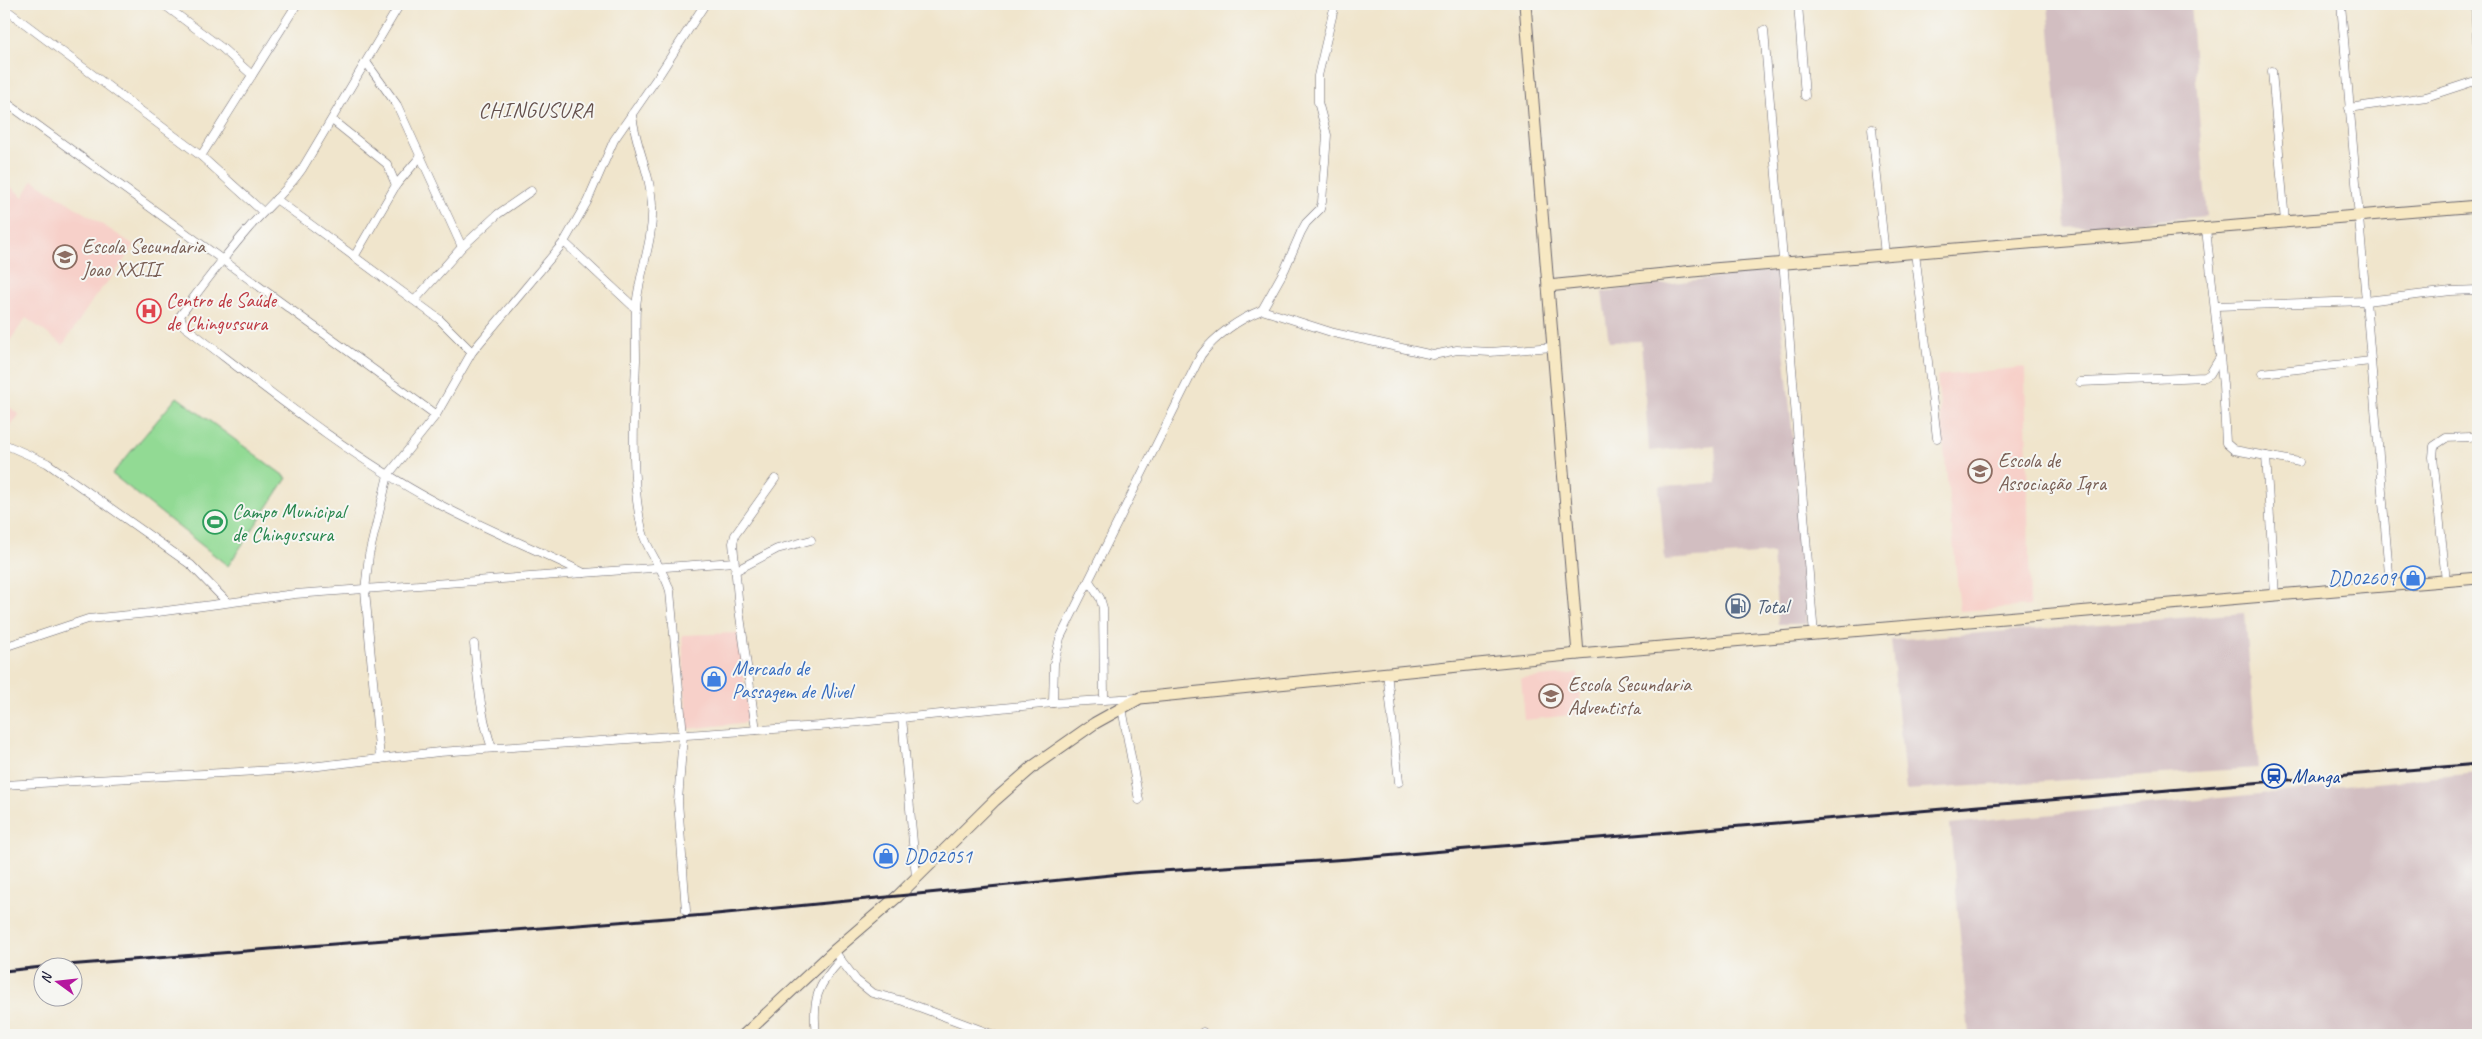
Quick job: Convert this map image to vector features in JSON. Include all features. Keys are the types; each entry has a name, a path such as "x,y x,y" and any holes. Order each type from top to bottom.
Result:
{"main road":[{"path":"1525,4 1578,654"},
{"path":"1548,286 1916,252 2478,206"},
{"path":"744,1035 838,956 916,876 995,800 1035,765 1062,744 1140,698 1578,654 2478,578"}],"street":[{"path":"163,4 222,48 252,76"},
{"path":"400,4 297,176 222,259 180,316 184,326 281,399 388,475 460,515 584,573"},
{"path":"380,759 365,590 371,538 388,475 436,415 472,352 564,242 587,202 607,152 705,4"},
{"path":"1053,703 1054,664 1060,638 1201,355 1208,345 1234,325 1262,310 1285,269 1301,232 1320,209 1327,135 1318,102 1318,76 1335,4"},
{"path":"1798,4 1805,96"},
{"path":"2341,4 2390,586"},
{"path":"2475,4 2478,53"},
{"path":"201,156 294,5"},
{"path":"4,8 201,156 263,212"},
{"path":"1764,30 1814,635"},
{"path":"366,62 397,105 462,247"},
{"path":"2272,71 2285,222"},
{"path":"2350,108 2426,96 2478,80"},
{"path":"4,101 436,415"},
{"path":"632,114 633,129 650,178 652,207 650,232 638,287 636,309 633,388 639,514 648,547 661,567 670,591 683,735 678,802 686,910"},
{"path":"332,120 387,164 396,186"},
{"path":"1872,129 1885,255"},
{"path":"354,257 396,186 420,157"},
{"path":"414,300 462,247 498,214 531,191"},
{"path":"276,199 440,319 472,352"},
{"path":"2206,229 2216,306 2226,443 2234,450 2299,462"},
{"path":"564,242 636,309"},
{"path":"1916,252 1937,438"},
{"path":"2216,306 2366,301 2451,291 2478,290"},
{"path":"1262,310 1334,333 1434,355 1457,350 1490,352 1553,347"},
{"path":"2080,382 2205,377 2216,367 2219,359"},
{"path":"2262,373 2371,360"},
{"path":"2446,581 2433,456 2434,446 2446,438 2470,437"},
{"path":"4,444 47,463 191,565 227,602"},
{"path":"2266,456 2275,596"},
{"path":"756,730 734,562 735,535 775,479"},
{"path":"735,571 778,549 811,540"},
{"path":"4,647 88,619 227,602 296,594 734,562"},
{"path":"1090,580 1103,608 1104,698"},
{"path":"474,644 479,694 485,728 492,748"},
{"path":"1387,672 1399,782"},
{"path":"4,785 293,769 492,748 756,730 1104,698 1140,698"},
{"path":"1122,708 1139,800"},
{"path":"902,717 916,876"},
{"path":"816,1035 815,1017 818,993 824,977 838,956 856,980 872,993 903,1001 994,1035"}],"shaded area":[{"path":"2048,4 2190,4 2207,216 2066,228"},
{"name":"Escola Secundaria Joao XXIII","path":"33,180 134,245 118,269 94,298 63,345 26,318 4,349 4,181 23,197"},
{"path":"1776,270 1794,449 1807,624 1778,624 1773,553 1665,560 1659,486 1717,483 1715,445 1649,451 1641,341 1609,342 1602,292"},
{"path":"2025,367 2030,606 1960,611 1937,376"},
{"path":"4,402 19,415 4,436"},
{"path":"2245,613 2258,768 1906,790 1891,640"},
{"name":"Mercado de Passagem de Nivel","path":"738,633 750,722 687,729 682,635"},
{"name":"Escola Secundaria Adventista","path":"1578,673 1581,714 1525,720 1521,679"},
{"path":"2478,773 2478,1035 1969,1035 1950,824"}],"green space":[{"name":"Campo Municipal de Chingussura","path":"177,397 287,478 228,566 112,474"}],"railway":[{"path":"82,964 706,915 1131,873 1349,859 2478,764"},
{"path":"4,971 32,968"}],"place":[{"name":"Escola Secundaria Joao XXIII","path":"65,257"},
{"name":"Centro de Saúde de Chingussura","path":"149,311"},
{"name":"Escola de Associação Iqra","path":"1980,471"},
{"name":"Campo Municipal de Chingussura","path":"215,522"},
{"name":"DD02609","path":"2413,578"},
{"name":"Total","path":"1738,606"},
{"name":"Mercado de Passagem de Nivel","path":"714,679"},
{"name":"Escola Secundaria Adventista","path":"1551,696"},
{"name":"Manga","path":"2274,776"},
{"name":"DD02051","path":"886,856"}],"district":[{"name":"CHINGUSURA","path":"536,110"}]}
